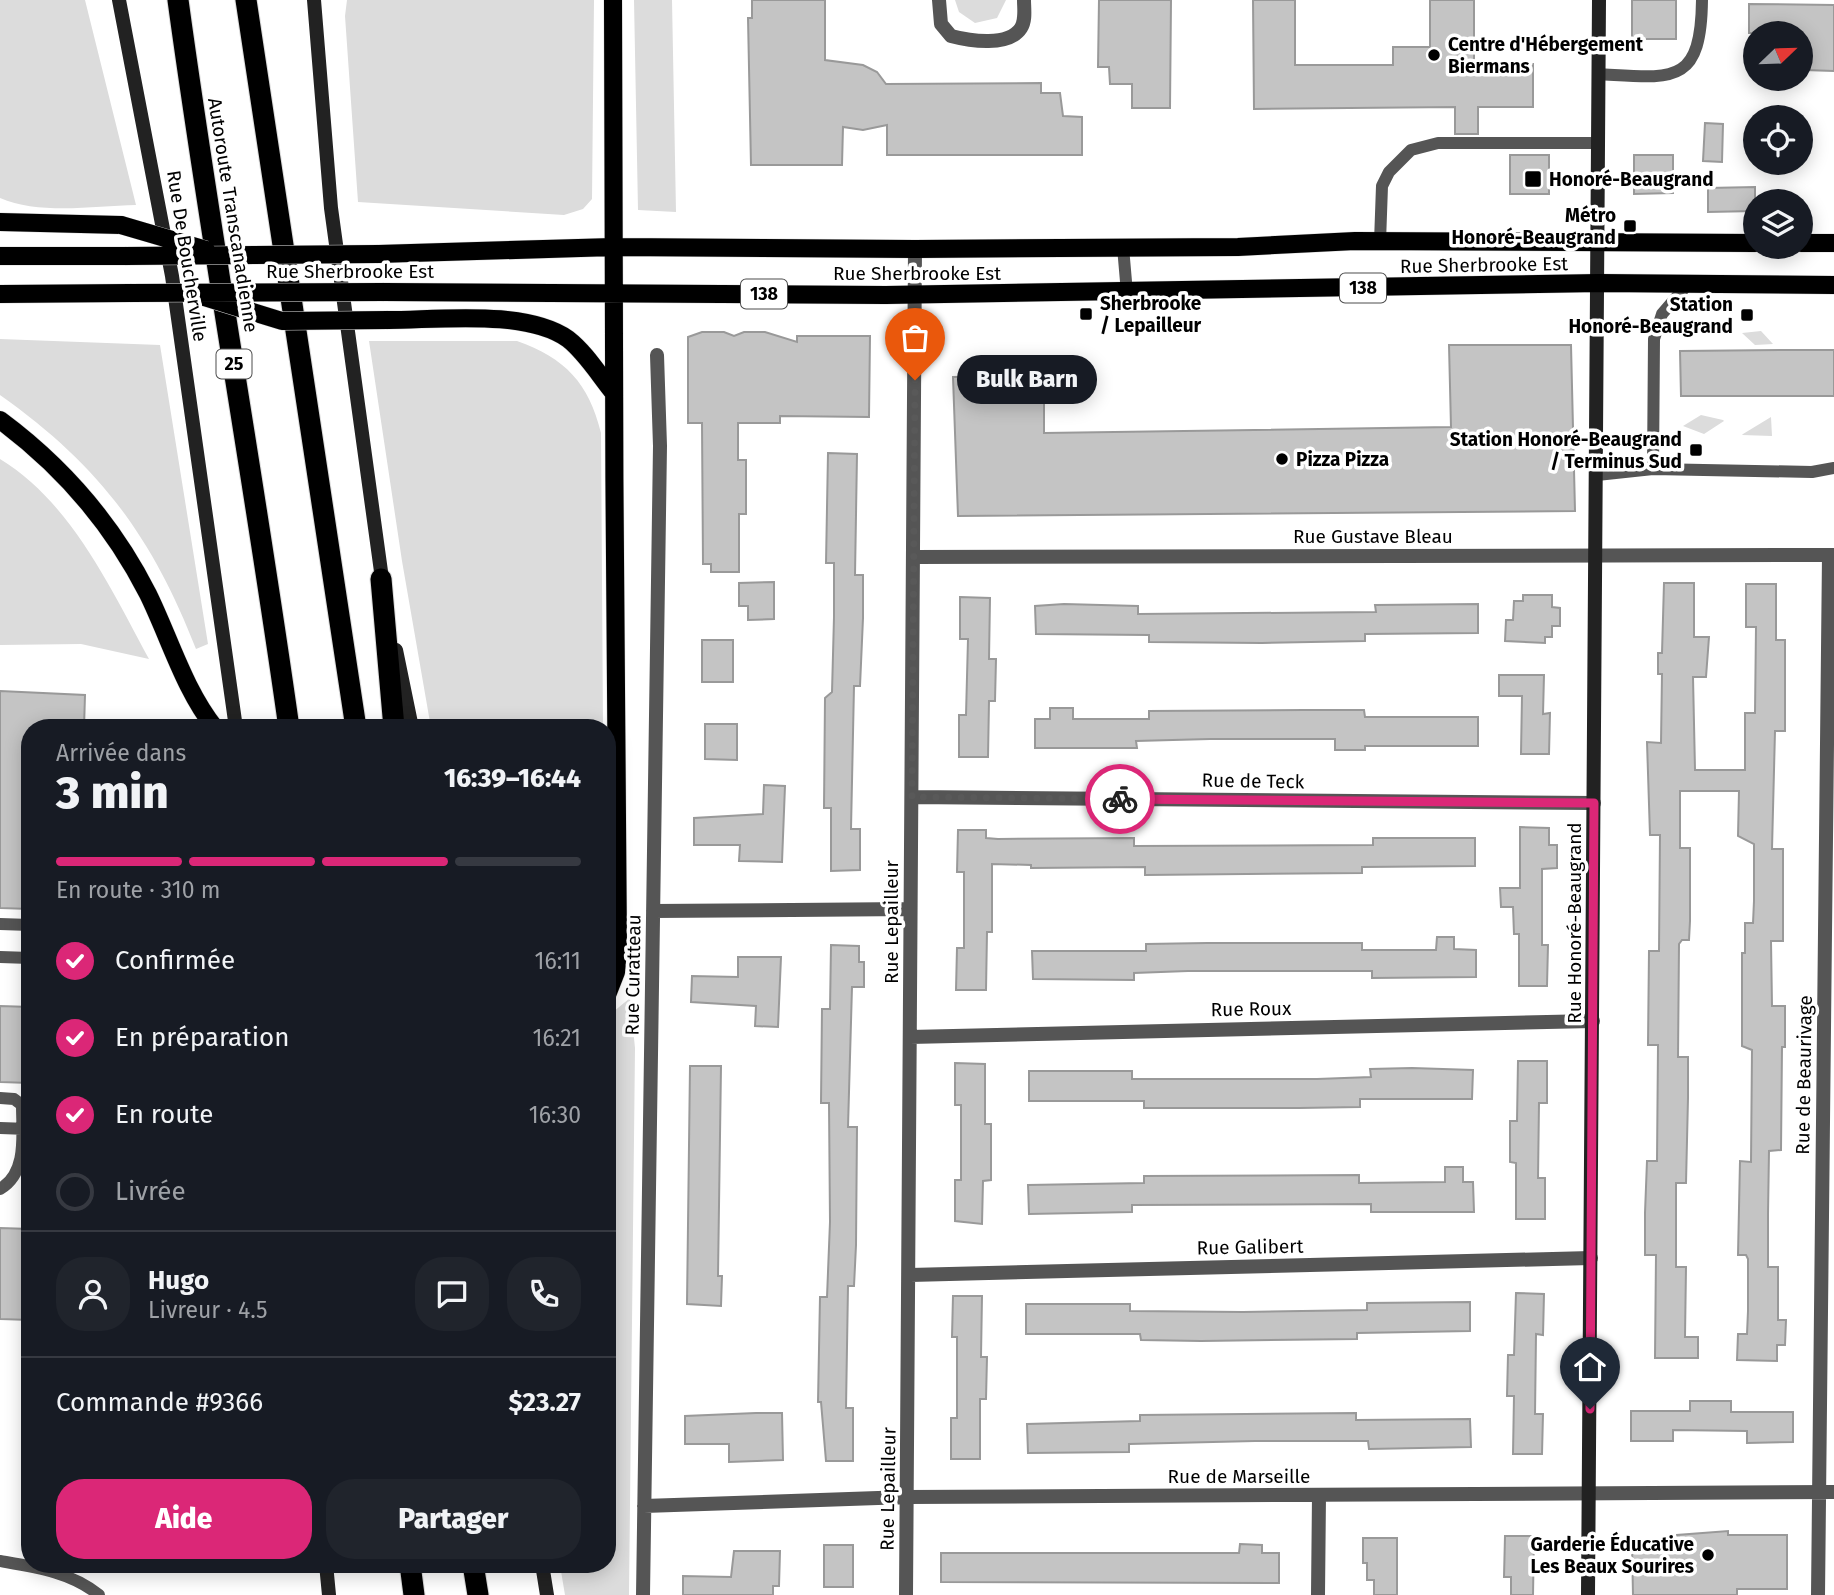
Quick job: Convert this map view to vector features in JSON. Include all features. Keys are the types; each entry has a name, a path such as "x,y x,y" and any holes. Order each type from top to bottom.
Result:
{"highway":[{"name":"Autoroute Transcanadienne","path":"178,0 201,174 235,368 288,719"},
{"path":"246,0 355,719"},
{"path":"382,579 393,719"},
{"path":"411,1573 414,1595"},
{"path":"474,1573 478,1595"}],"main road":[{"path":"613,0 616,719"},
{"path":"0,222 33,225 121,225 226,256"},
{"name":"Rue Sherbrooke Est","path":"0,256 379,254 613,247 915,249 1238,247 1380,242 1743,243"},
{"path":"1813,243 1834,243"},
{"name":"Rue Sherbrooke Est","path":"0,294 1127,293 1598,283 1834,285"},
{"path":"187,292 282,321 499,320 544,328 576,347 613,393"},
{"path":"0,420 65,477 118,543 148,594 197,706 208,719"},
{"path":"616,727 616,972"}],"street":[{"name":"Rue De Boucherville","path":"119,0 172,276 235,719"},
{"path":"314,0 331,208 382,579 410,719"},
{"path":"939,0 941,24 951,36 996,40 1014,34 1021,27 1024,0"},
{"name":"Rue Honoré-Beaugrand","path":"1588,1595 1600,0"},
{"name":"Rue Lepailleur","path":"906,1595 915,249"},
{"name":"Rue Curatteau","path":"643,1595 660,446 657,355"},
{"name":"Rue Gustave Bleau","path":"913,557 1831,555"},
{"name":"Rue de Beaurivage","path":"1818,1595 1826,1492 1831,555"},
{"name":"Rue de Teck","path":"912,797 1594,803"},
{"path":"653,911 910,909"},
{"name":"Rue Roux","path":"910,1037 1593,1021"},
{"name":"Rue Galibert","path":"910,1275 1591,1258"},
{"name":"Rue de Marseille","path":"644,1506 907,1497 1826,1492"},
{"path":"1318,1595 1319,1495"},
{"path":"327,1573 329,1595"},
{"path":"543,1573 547,1595"}],"lane":[{"path":"1598,74 1653,77 1684,67 1692,61 1701,36 1702,0"},
{"path":"1380,242 1382,186 1399,160 1418,147 1438,142 1598,143"},
{"path":"1123,247 1127,293"},
{"path":"1653,470 1654,340 1662,314 1687,285"},
{"path":"1597,475 1653,470 1812,472 1834,468"},
{"path":"0,923 21,924"},
{"path":"0,957 21,958"},
{"path":"0,1098 20,1101 21,1106"},
{"path":"0,1128 21,1129"},
{"path":"0,1189 16,1175 21,1160"},
{"path":"0,1561 21,1565"},
{"path":"59,1573 88,1586 99,1595"}],"shaded area":[{"path":"0,0 85,0 136,205 49,208 0,198"},
{"path":"347,0 594,0 592,199 583,209 564,215 358,202 345,16"},
{"path":"634,0 672,0 676,212 638,210"},
{"path":"955,0 1006,0 997,18 975,23 959,12"},
{"path":"1761,331 1773,344 1755,345 1742,333"},
{"path":"0,339 160,345 208,644 196,649 161,571 141,537 94,476 35,421 0,395"},
{"path":"369,341 517,341 562,364 582,386 590,400 601,433 603,719 429,719 402,561"},
{"path":"1701,415 1724,421 1704,434 1683,426"},
{"path":"1771,417 1772,436 1742,435 1743,434"},
{"path":"0,459 25,477 68,523 104,576 149,659 81,644 0,645"},
{"path":"630,998 635,1048 629,1595 565,1595 561,1573 616,1573 616,1010"}],"building":[{"path":"752,0 825,0 825,60 863,65 877,72 886,84 1041,83 1041,93 1060,93 1063,116 1082,117 1082,155 887,155 887,125 863,130 843,127 842,165 751,165 748,18 752,18"},
{"path":"1099,0 1171,0 1170,108 1132,108 1132,84 1110,84 1109,67 1098,67"},
{"name":"Centre d'Hébergement Biermans","path":"1253,0 1295,0 1295,65 1393,65 1393,47 1430,47 1430,0 1474,0 1474,64 1533,64 1533,107 1478,107 1478,134 1455,134 1455,107 1254,109"},
{"path":"1632,0 1676,0 1676,39 1632,39"},
{"path":"1749,4 1834,5 1834,71 1813,70 1813,21 1749,21"},
{"path":"1705,123 1723,124 1722,162 1703,161"},
{"path":"1510,155 1549,155 1549,194 1510,194"},
{"path":"1634,155 1673,155 1673,193 1634,194"},
{"path":"1708,188 1755,189 1743,189 1743,211 1708,212"},
{"path":"702,332 724,332 734,336 744,332 765,332 797,342 797,336 870,336 869,417 780,416 780,423 738,423 738,460 746,460 746,514 739,514 739,572 711,572 711,564 703,564 702,423 688,423 688,337"},
{"path":"1449,345 1571,345 1575,511 958,516 953,377 1044,375 1044,433 1451,427"},
{"path":"1834,350 1834,396 1681,396 1680,351"},
{"path":"828,453 857,454 855,575 863,575 863,618 860,686 854,686 851,829 860,829 860,870 831,871 831,808 824,808 825,698 832,692 834,617 834,563 826,563"},
{"path":"774,582 774,619 748,620 748,606 739,606 739,583"},
{"path":"1664,583 1694,583 1694,637 1709,637 1706,677 1693,677 1695,770 1745,770 1745,713 1755,713 1756,627 1746,627 1746,584 1776,584 1776,640 1785,640 1785,731 1775,731 1772,849 1783,849 1783,941 1771,941 1772,1006 1785,1006 1781,1150 1769,1151 1768,1267 1778,1267 1778,1320 1786,1320 1785,1345 1777,1345 1777,1361 1737,1360 1738,1334 1747,1334 1748,1311 1748,1259 1746,1255 1738,1255 1740,1161 1751,1162 1752,1050 1742,1046 1742,953 1745,953 1745,923 1753,923 1754,901 1754,844 1738,836 1739,791 1680,791 1680,848 1690,848 1690,921 1689,940 1682,940 1679,944 1678,1057 1688,1057 1688,1098 1686,1183 1676,1183 1676,1267 1686,1267 1685,1337 1698,1337 1698,1358 1655,1358 1656,1255 1645,1255 1645,1213 1647,1161 1657,1161 1658,1045 1648,1045 1649,951 1659,951 1660,835 1650,835 1647,742 1661,743 1662,674 1658,674 1658,653 1662,653"},
{"path":"1523,595 1552,595 1552,607 1560,608 1560,626 1552,626 1552,637 1545,637 1545,643 1505,641 1506,620 1513,620 1514,601 1523,601"},
{"path":"960,597 990,598 989,659 996,659 995,701 989,701 988,757 959,757 959,715 966,715 968,639 960,639"},
{"path":"1478,604 1478,633 1365,634 1365,641 1262,643 1149,642 1149,635 1036,634 1035,606 1138,606 1138,614 1376,612 1375,605"},
{"path":"702,640 733,640 733,682 702,682"},
{"path":"1499,675 1544,675 1543,714 1550,713 1549,754 1521,754 1522,696 1499,696"},
{"path":"0,691 85,695 84,719 21,719 21,909 0,908"},
{"path":"1050,708 1073,708 1073,719 1149,719 1149,711 1304,710 1364,710 1365,717 1478,717 1478,746 1365,746 1365,750 1335,750 1335,739 1210,739 1136,741 1137,748 1035,748 1035,719 1050,719"},
{"path":"705,724 737,724 737,760 705,759"},
{"path":"764,785 785,786 782,862 739,861 740,845 694,845 694,818 763,814"},
{"path":"1520,827 1549,828 1549,845 1557,845 1557,868 1542,869 1542,945 1548,945 1547,986 1519,986 1519,934 1514,934 1513,907 1501,907 1500,888 1520,888"},
{"path":"958,830 986,830 986,838 998,839 1134,838 1134,846 1373,845 1373,838 1475,838 1475,866 1362,867 1362,873 1145,875 1145,867 1031,868 1031,865 992,864 992,932 987,932 986,990 956,990 957,948 964,948 964,872 957,872"},
{"path":"1437,937 1454,937 1454,949 1476,950 1476,977 1372,978 1372,971 1188,971 1134,973 1134,980 1033,979 1032,951 1146,951 1146,944 1207,943 1362,943 1362,950 1436,950"},
{"path":"831,945 859,946 859,962 864,962 864,987 852,987 848,1127 857,1127 856,1245 854,1286 848,1286 846,1408 853,1408 853,1461 826,1461 821,1402 818,1402 820,1297 827,1297 830,1222 829,1103 821,1103 822,1009 830,1009"},
{"path":"738,957 781,957 778,1027 755,1026 756,1006 691,1002 692,976 738,977"},
{"path":"0,1006 21,1007 21,1083 0,1082"},
{"path":"1518,1061 1547,1061 1547,1103 1539,1103 1538,1178 1545,1178 1545,1219 1516,1219 1516,1163 1510,1162 1510,1121 1517,1121"},
{"path":"955,1063 985,1064 985,1124 991,1124 991,1180 983,1181 982,1224 955,1221 955,1180 961,1180 961,1105 955,1105"},
{"path":"690,1066 721,1066 718,1276 722,1276 721,1306 687,1304"},
{"path":"1370,1069 1473,1070 1472,1099 1360,1099 1360,1107 1299,1108 1144,1108 1144,1101 1029,1101 1029,1071 1132,1071 1132,1079 1317,1079 1371,1077"},
{"path":"1445,1167 1463,1167 1463,1182 1473,1182 1474,1212 1371,1212 1371,1204 1132,1205 1132,1212 1029,1214 1028,1185 1144,1183 1144,1176 1359,1175 1359,1183 1445,1182"},
{"path":"0,1228 21,1229 21,1320 0,1319"},
{"path":"1516,1293 1544,1294 1543,1335 1536,1334 1535,1414 1543,1414 1542,1454 1513,1454 1514,1396 1507,1396 1508,1355 1514,1355"},
{"path":"953,1296 982,1296 981,1357 987,1357 986,1399 980,1399 980,1459 951,1459 951,1418 957,1418 957,1337 952,1337"},
{"path":"1470,1302 1470,1331 1357,1333 1357,1339 1201,1341 1141,1340 1140,1334 1026,1334 1026,1304 1130,1304 1130,1311 1243,1312 1367,1310 1367,1303"},
{"path":"1690,1401 1731,1401 1731,1412 1793,1412 1793,1442 1747,1443 1747,1431 1673,1430 1673,1441 1631,1441 1631,1411 1690,1411"},
{"path":"782,1413 783,1460 729,1462 729,1444 685,1444 685,1416"},
{"path":"1356,1413 1356,1420 1470,1419 1471,1447 1369,1449 1368,1441 1255,1441 1129,1444 1129,1452 1028,1453 1027,1424 1140,1421 1140,1415"},
{"path":"1728,1531 1728,1535 1787,1535 1787,1589 1737,1589 1737,1595 1633,1595 1632,1546 1677,1546 1677,1535"},
{"path":"1505,1536 1534,1536 1533,1595 1511,1595 1511,1577 1504,1577"},
{"path":"1363,1538 1397,1538 1397,1595 1374,1595 1374,1580 1367,1580 1367,1563 1363,1563"},
{"path":"1240,1544 1262,1545 1262,1553 1279,1553 1279,1583 941,1582 941,1553 1239,1553"},
{"path":"824,1545 853,1545 853,1587 824,1587"},
{"path":"734,1551 780,1551 779,1586 773,1586 773,1595 683,1595 683,1576 731,1577"}],"way so far":[{"path":"915,380 912,797 1120,799"}],"place":[{"name":"Centre d'Hébergement Biermans","path":"1434,55"},
{"name":"Honoré-Beaugrand","path":"1533,179"},
{"name":"Métro Honoré-Beaugrand","path":"1630,226"},
{"name":"Sherbrooke / Lepailleur","path":"1086,314"},
{"name":"Station Honoré-Beaugrand","path":"1747,315"},
{"name":"Bulk Barn","path":"915,380"},
{"name":"Station Honoré-Beaugrand / Terminus Sud","path":"1696,450"},
{"name":"Pizza Pizza","path":"1282,459"},
{"name":"Garderie Éducative Les Beaux Sourires","path":"1708,1555"}],"route":[{"path":"1120,799 1594,803 1590,1409"}]}
